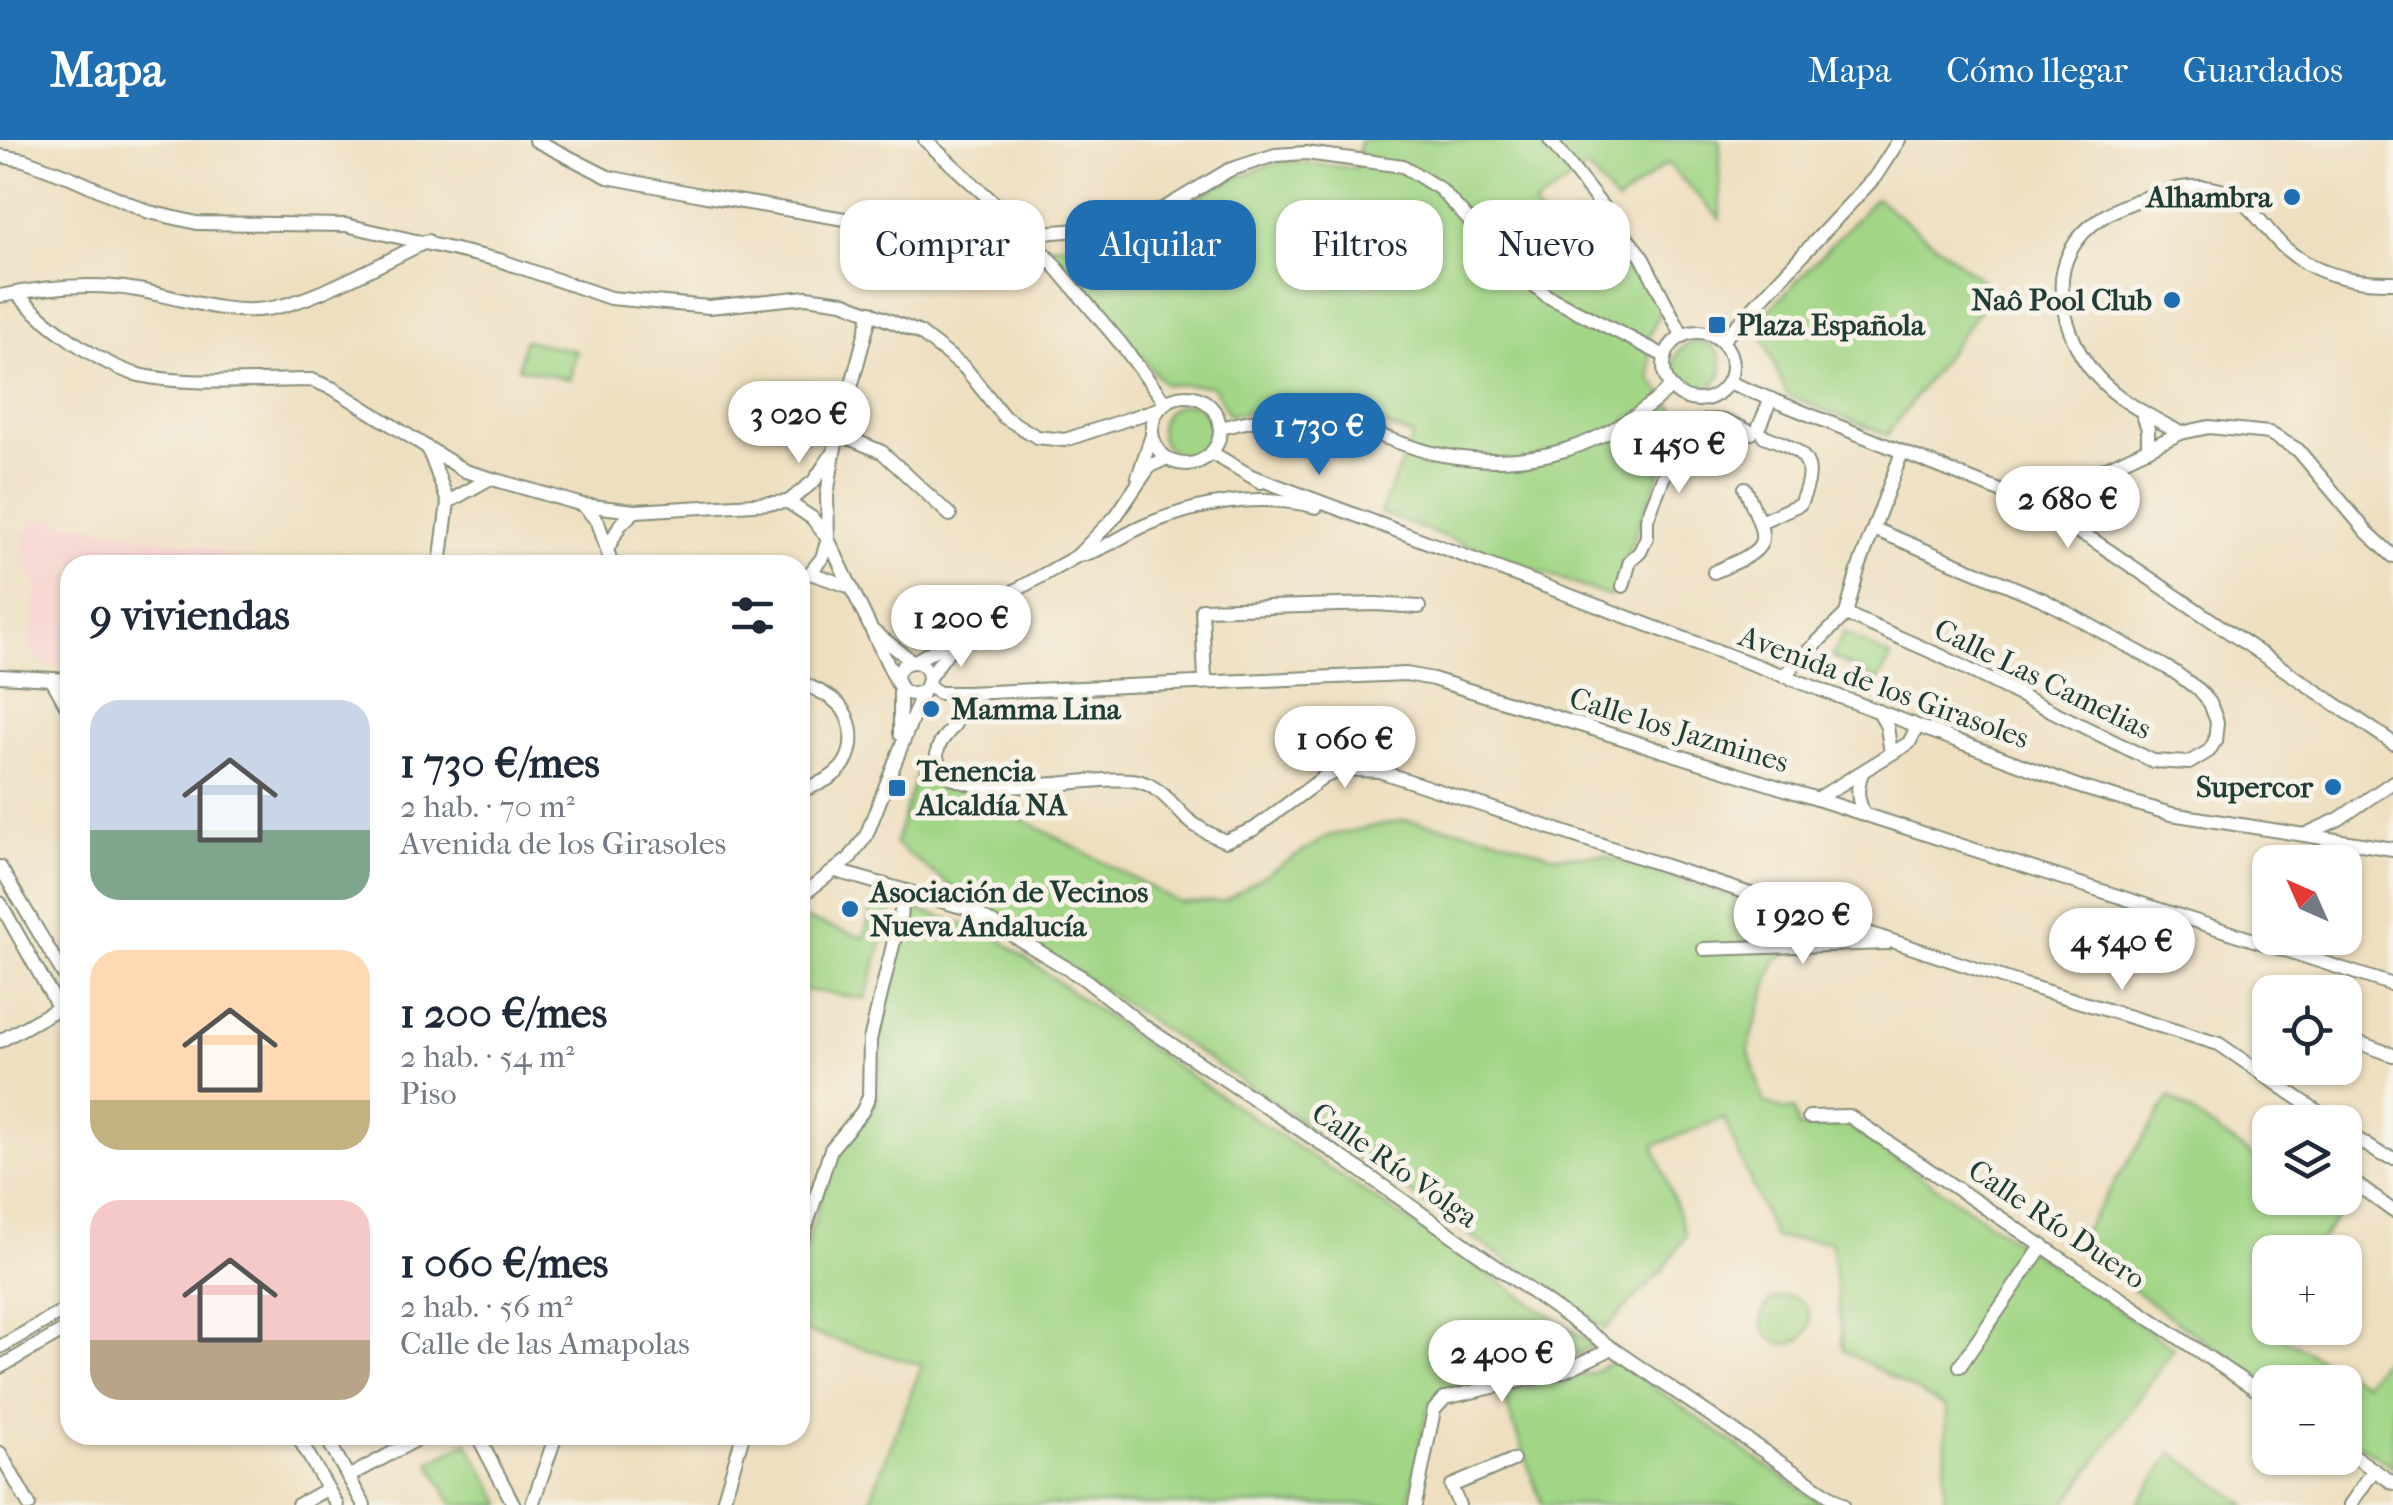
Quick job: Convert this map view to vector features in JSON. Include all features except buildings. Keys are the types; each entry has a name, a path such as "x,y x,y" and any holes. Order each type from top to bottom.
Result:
{"street":[{"path":"536,140 608,177 840,218"},
{"path":"925,140 991,200"},
{"path":"1550,140 1642,257 1682,335"},
{"path":"1722,341 1875,177 1898,140"},
{"path":"1045,232 1118,226 1166,208 1229,170 1274,155 1306,153 1403,166 1440,189 1508,262 1546,296 1665,356"},
{"path":"0,156 55,171 148,212 197,222 346,224 499,260 610,298 709,307 806,297 843,302 920,333 965,368 1004,417 1037,438 1065,440 1133,420 1185,395 1205,401 1218,417 1220,428 1212,453 1195,463 1176,462 1160,452 1152,435 1133,420"},
{"path":"2182,433 2122,400 2092,372 2065,315 2063,276 2068,257 2090,223 2107,212 2183,187 2224,191 2255,212 2284,248 2306,263 2361,283 2393,282"},
{"path":"0,296 109,286 241,310 268,310 428,242"},
{"path":"1045,254 1122,345 1162,406"},
{"path":"16,293 40,316 102,360 136,374 164,378 312,380 334,389 429,450 489,479 583,505 635,511 788,502 814,480 834,452"},
{"path":"810,570 822,558 828,539 826,494 871,312"},
{"path":"1703,332 1722,341 1732,360 1728,382 1707,398 1681,396 1671,387 1664,366 1675,340 1703,332"},
{"path":"1728,382 2006,494 2060,522 2093,540 2393,743"},
{"path":"1220,428 1250,420 1314,417 1437,454 1485,460 1529,458 1594,442 1629,422 1671,387"},
{"path":"1758,432 1771,399"},
{"path":"1138,479 1162,406"},
{"path":"2142,412 2148,429 2148,449"},
{"path":"1624,586 1630,560 1640,552 1647,537 1647,519 1665,473 1676,463 1681,437 1710,420 1723,418 1803,454 1810,470 1800,504 1760,522"},
{"path":"2006,494 2052,494 2182,433 2209,427 2269,433 2298,450 2393,556"},
{"path":"839,434 882,452 950,516"},
{"path":"429,450 448,502 441,555"},
{"path":"1783,676 1846,614 1902,452"},
{"name":"Avenida de los Girasoles","path":"1212,453 1290,502"},
{"path":"900,741 899,668 935,652 986,609 1077,556 1116,516 1138,479 1150,466 1167,458"},
{"name":"Avenida de los Girasoles","path":"1254,477 2080,787 2172,814 2393,849"},
{"path":"448,502 489,479"},
{"path":"1714,572 1754,554 1764,537 1746,488"},
{"path":"2052,494 2051,507 2060,522"},
{"path":"788,502 812,518 828,539 898,685 908,694 927,684"},
{"name":"Avenida de los Girasoles","path":"1077,556 1177,512 1237,502 1290,502 1371,523"},
{"path":"583,505 598,522 609,555"},
{"path":"607,550 620,525 635,511"},
{"name":"Calle Las Camelias","path":"1846,614 2152,761 2188,763 2209,751 2215,741 2217,722 2210,703 2173,671 2044,600 1874,529"},
{"path":"810,576 851,587"},
{"path":"1205,680 1202,609 1376,604 1419,607"},
{"path":"871,630 924,666 927,684"},
{"path":"810,885 849,859 866,836 900,741 927,684 956,638"},
{"name":"Calle los Jazmines","path":"927,684 940,693 966,693 1205,680 1406,674 1433,679 2393,985"},
{"path":"0,676 60,680"},
{"path":"52,680 60,694"},
{"path":"810,688 840,705 852,743 840,771 810,786"},
{"path":"966,693 957,722 937,754 940,766 966,784 993,788 1116,777 1142,781 1167,796 1203,832 1226,841 1254,829 1324,777 1343,768 1378,771 2219,1044 2308,1105"},
{"path":"1879,711 1891,748"},
{"path":"1891,748 1896,730 1910,722 1915,731 1909,743"},
{"path":"1817,799 1862,773 1891,748 1951,737"},
{"path":"1862,773 1858,802 1865,815"},
{"path":"2302,836 2393,782"},
{"path":"0,867 60,967"},
{"name":"Calle Río Volga","path":"836,870 969,909 1083,978 1144,1026 1348,1162 1843,1505"},
{"path":"810,1214 831,1148 862,1112 869,1097 870,1040 906,892"},
{"path":"0,903 59,1008 0,1041"},
{"path":"1704,949 1900,942"},
{"path":"2362,1044 2393,1054"},
{"name":"Calle Río Duero","path":"1809,1118 1849,1116 2252,1387"},
{"path":"2362,1142 2393,1158"},
{"path":"2362,1188 2393,1211"},
{"path":"1960,1366 2044,1245"},
{"path":"0,1346 60,1313"},
{"path":"0,1367 60,1333"},
{"path":"1415,1505 1434,1410 1446,1398 1578,1366 1605,1352 1607,1345"},
{"path":"304,1445 337,1505"},
{"path":"330,1445 364,1505"},
{"path":"348,1477 407,1445"},
{"path":"481,1445 514,1505"},
{"path":"532,1505 553,1445"},
{"path":"722,1505 740,1445"},
{"path":"0,1453 29,1505"},
{"path":"1459,1505 1451,1486 1513,1460"},
{"path":"2362,1462 2393,1483"},
{"path":"2350,1505 2374,1470"},
{"path":"298,1505 328,1489"}],"shaded area":[{"path":"39,518 202,545 226,555 60,555 60,666 45,665 33,654 29,638 37,592 35,582 23,569 24,532"}],"green space":[{"path":"1360,140 1720,140 1720,219 1667,163 1621,200 1614,200 1587,168 1543,200 1463,200 1463,290 1630,290 1630,262 1663,306 1649,336 1651,379 1682,419 1610,597 1380,513 1413,436 1339,408 1299,406 1229,415 1213,386 1164,384 1086,290 1256,290 1256,200 1191,200 1279,161 1356,168"},
{"path":"1876,198 1994,290 1887,435 1787,395 1757,323"},
{"path":"1065,245 1065,265 1049,246"},
{"path":"524,340 576,351 570,379 518,368"},
{"path":"1698,342 1715,349 1722,366 1715,383 1698,390 1681,383 1674,366 1681,349"},
{"path":"1186,404 1204,412 1212,430 1204,448 1186,456 1168,448 1160,430 1168,412"},
{"path":"1844,632 1891,658 1878,681 1832,656"},
{"path":"921,759 969,791 1180,903 1224,901 1328,836 1404,820 1487,834 1555,856 1601,855 1841,932 1776,959 1748,1049 1764,1103 1794,1109 1799,1128 1847,1126 2174,1348 2065,1505 1944,1505 1947,1408 1843,1350 1831,1242 1774,1238 1724,1118 1654,1145 1686,1235 1663,1270 1605,1329 1394,1182 980,908 895,844"},
{"path":"874,899 894,904 865,999 810,991 810,920 864,938"},
{"path":"912,908 991,933 1153,1051 1593,1344 1575,1356 1437,1396 1429,1406 1408,1505 868,1505 922,1365 810,1333 810,1234 833,1159 873,1109 880,1085 879,1035"},
{"path":"2170,1097 2252,1156 2252,1215 2339,1215 2325,1235 2252,1235 2252,1345 2296,1345 2332,1365 2252,1365 2252,1373 2074,1246"},
{"path":"1786,1296 1803,1303 1810,1320 1803,1337 1786,1344 1769,1337 1762,1320 1769,1303"},
{"path":"2393,1347 2393,1467 2362,1446 2362,1382"},
{"path":"1608,1364 1620,1364 1823,1505 1542,1505 1502,1392 1592,1373"},
{"path":"469,1445 503,1505 453,1505 430,1463"},
{"path":"2173,1453 2247,1505 2137,1505"}],"place":[{"name":"Alhambra","path":"2292,197"},
{"name":"Naô Pool Club","path":"2172,300"},
{"name":"Plaza Española","path":"1717,325"},
{"name":"Mamma Lina","path":"931,709"},
{"name":"Supercor","path":"2333,787"},
{"name":"Tenencia Alcaldía NA","path":"897,788"},
{"name":"Asociación de Vecinos Nueva Andalucía","path":"850,909"}]}
